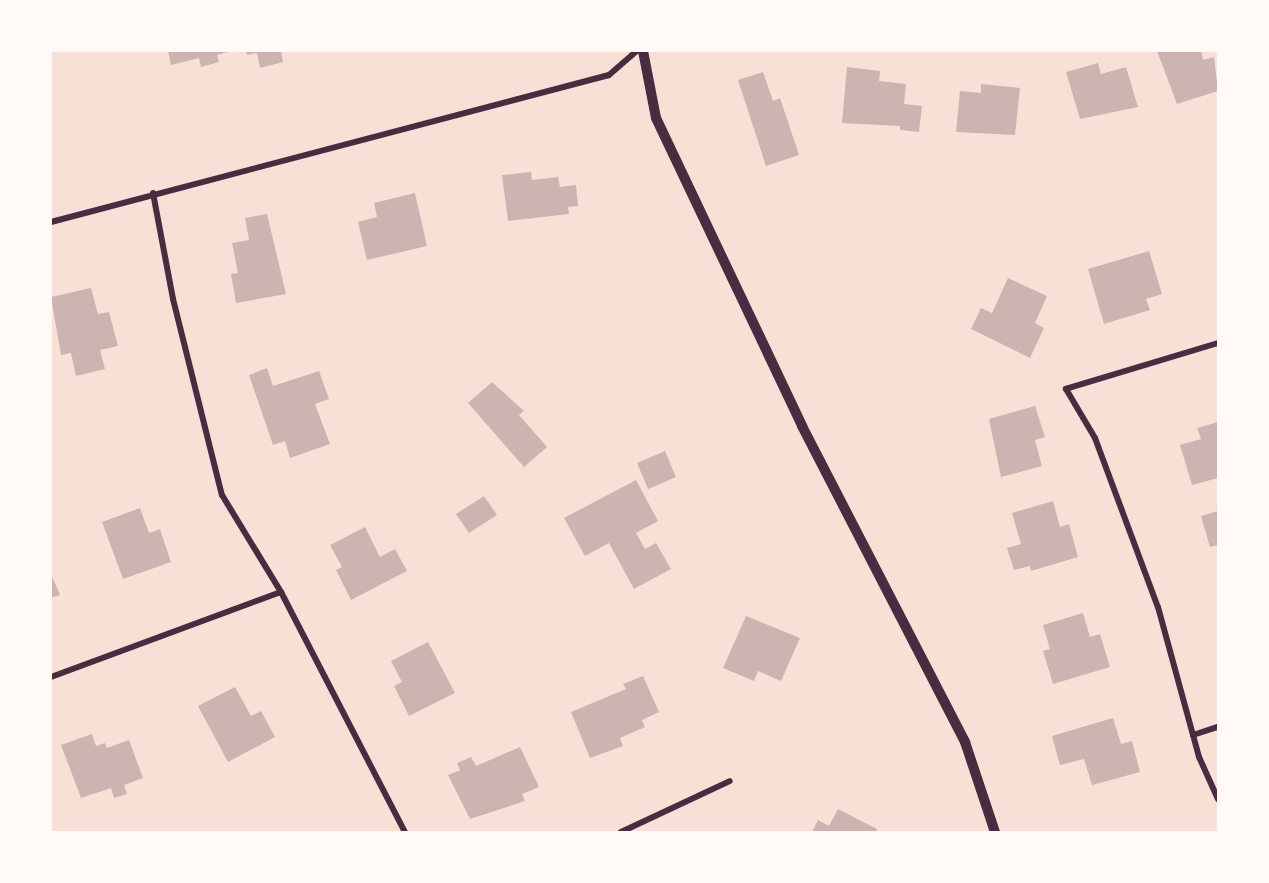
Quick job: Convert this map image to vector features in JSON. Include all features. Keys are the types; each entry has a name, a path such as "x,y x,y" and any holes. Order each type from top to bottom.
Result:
{"street":[{"path":"51,222 153,193 609,75 637,51"},
{"path":"643,51 656,118 802,426 965,742 995,832"},
{"path":"153,193 173,299 222,495 281,592 405,832"},
{"path":"1218,343 1066,388 1095,438 1158,607 1193,735 1218,799"},
{"path":"51,677 281,592"},
{"path":"1193,735 1218,727"},
{"path":"621,832 730,781"}],"building":[{"path":"168,51 228,52 217,55 219,62 201,67 199,58 171,65"},
{"path":"246,51 281,51 283,62 260,68 257,53 247,55"},
{"path":"1157,51 1201,51 1203,60 1214,57 1218,91 1177,104"},
{"path":"1098,63 1101,74 1126,67 1138,107 1080,119 1066,72"},
{"path":"847,67 880,71 879,81 906,84 904,104 922,106 919,132 900,130 900,126 842,123"},
{"path":"763,72 773,101 780,98 799,155 766,166 738,80"},
{"path":"981,84 1020,88 1015,135 956,132 960,91 981,93"},
{"path":"531,172 532,180 558,177 560,187 576,185 578,206 568,207 569,214 508,221 502,175"},
{"path":"415,193 427,246 367,260 358,222 377,217 374,203"},
{"path":"267,214 286,294 236,303 231,274 238,273 232,243 249,240 245,218"},
{"path":"1149,251 1162,294 1146,299 1150,310 1104,324 1088,269"},
{"path":"1008,278 1047,296 1035,323 1044,328 1030,358 971,329 981,308 992,313"},
{"path":"91,288 98,314 109,312 118,346 100,350 105,369 76,376 71,353 61,355 51,297"},
{"path":"267,368 273,386 319,371 329,399 315,404 330,444 290,458 285,441 273,445 249,375"},
{"path":"492,382 524,411 519,415 547,447 524,467 468,403"},
{"path":"1035,406 1045,437 1035,440 1042,466 1001,477 989,419"},
{"path":"1218,422 1218,478 1192,485 1180,445 1201,439 1197,428"},
{"path":"665,451 676,477 648,489 637,463"},
{"path":"636,480 658,521 636,533 645,549 656,543 671,569 634,589 609,543 585,556 564,518"},
{"path":"484,496 497,515 469,533 456,514"},
{"path":"1053,501 1060,527 1069,524 1078,557 1031,571 1030,566 1014,570 1007,548 1021,544 1012,513"},
{"path":"140,508 149,533 160,529 171,562 123,579 102,522"},
{"path":"1218,511 1218,545 1210,547 1201,516"},
{"path":"365,527 380,557 395,549 407,571 351,600 336,570 342,567 330,545"},
{"path":"51,574 60,595 51,598"},
{"path":"1083,613 1090,637 1100,634 1110,667 1053,684 1043,651 1050,649 1043,625"},
{"path":"746,616 800,638 781,681 758,671 754,681 723,668"},
{"path":"428,642 455,693 409,716 394,686 402,682 391,661"},
{"path":"643,676 659,712 642,720 645,727 620,738 623,746 590,758 571,712 626,689 623,684"},
{"path":"235,687 251,716 261,711 275,737 228,762 198,706"},
{"path":"1113,718 1121,744 1132,741 1140,772 1092,785 1084,759 1060,765 1052,736"},
{"path":"92,734 96,746 105,743 107,748 129,740 143,778 124,785 127,794 114,798 111,788 81,798 61,745"},
{"path":"520,747 539,787 522,794 525,801 470,819 448,775 460,770 457,763 471,757 476,766"},
{"path":"838,809 877,829 876,832 812,832 818,820 829,826"}]}
